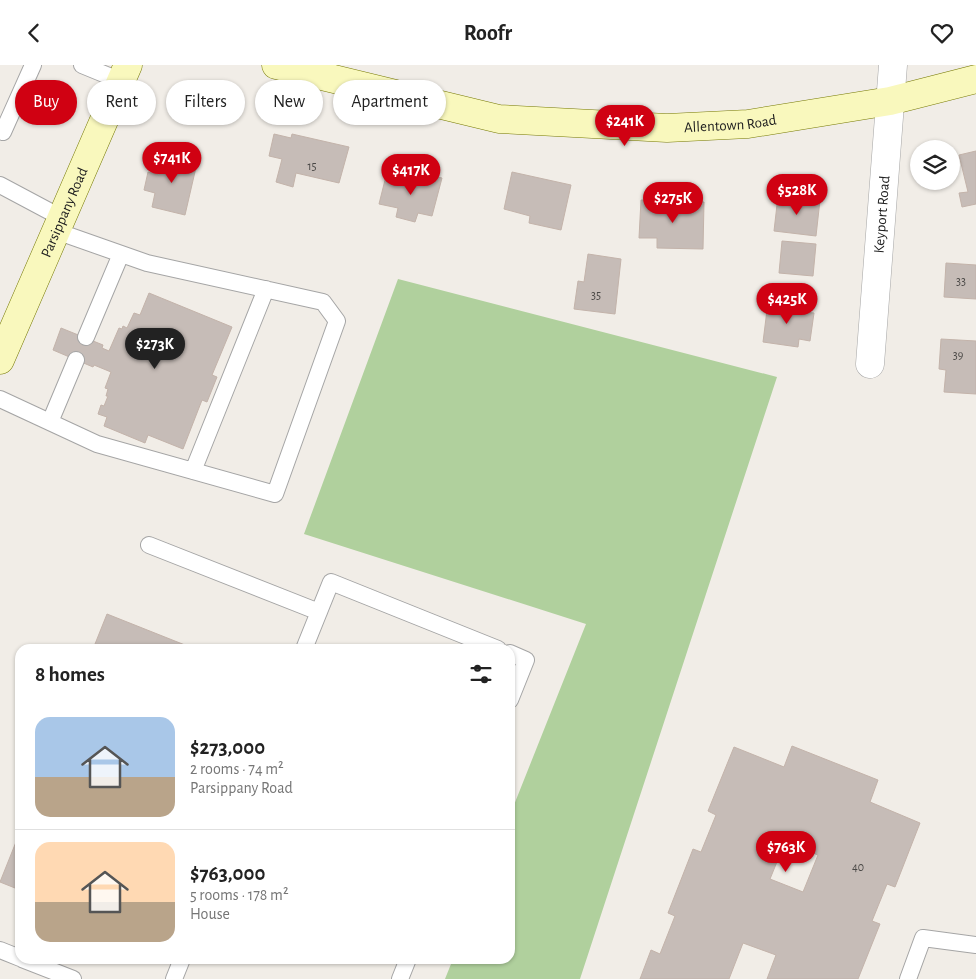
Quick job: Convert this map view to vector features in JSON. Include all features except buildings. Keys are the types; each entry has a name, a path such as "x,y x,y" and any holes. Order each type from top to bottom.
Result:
{"street":[{"name":"Allentown Road","path":"276,65 499,119 676,128 748,124 890,101 976,79"},
{"name":"Keyport Road","path":"870,364 893,65"},
{"name":"Parsippany Road","path":"0,360 125,73"}],"lane":[{"path":"3,132 33,65"},
{"path":"82,65 125,73"},
{"path":"0,185 59,224 121,254 146,263 323,302 337,321 275,494 97,444 0,399"},
{"path":"86,337 121,254"},
{"path":"193,471 266,289"},
{"path":"50,422 76,360"},
{"path":"149,545 319,612"},
{"path":"306,644 331,582 486,644"},
{"path":"515,655 526,660 515,688"},
{"path":"908,979 924,938 976,945"},
{"path":"0,950 15,956"},
{"path":"36,964 73,979"},
{"path":"174,979 180,964"},
{"path":"400,979 406,964"}],"green space":[{"path":"398,279 777,377 580,979 445,979 451,964 515,964 515,802 586,624 304,534"}]}
